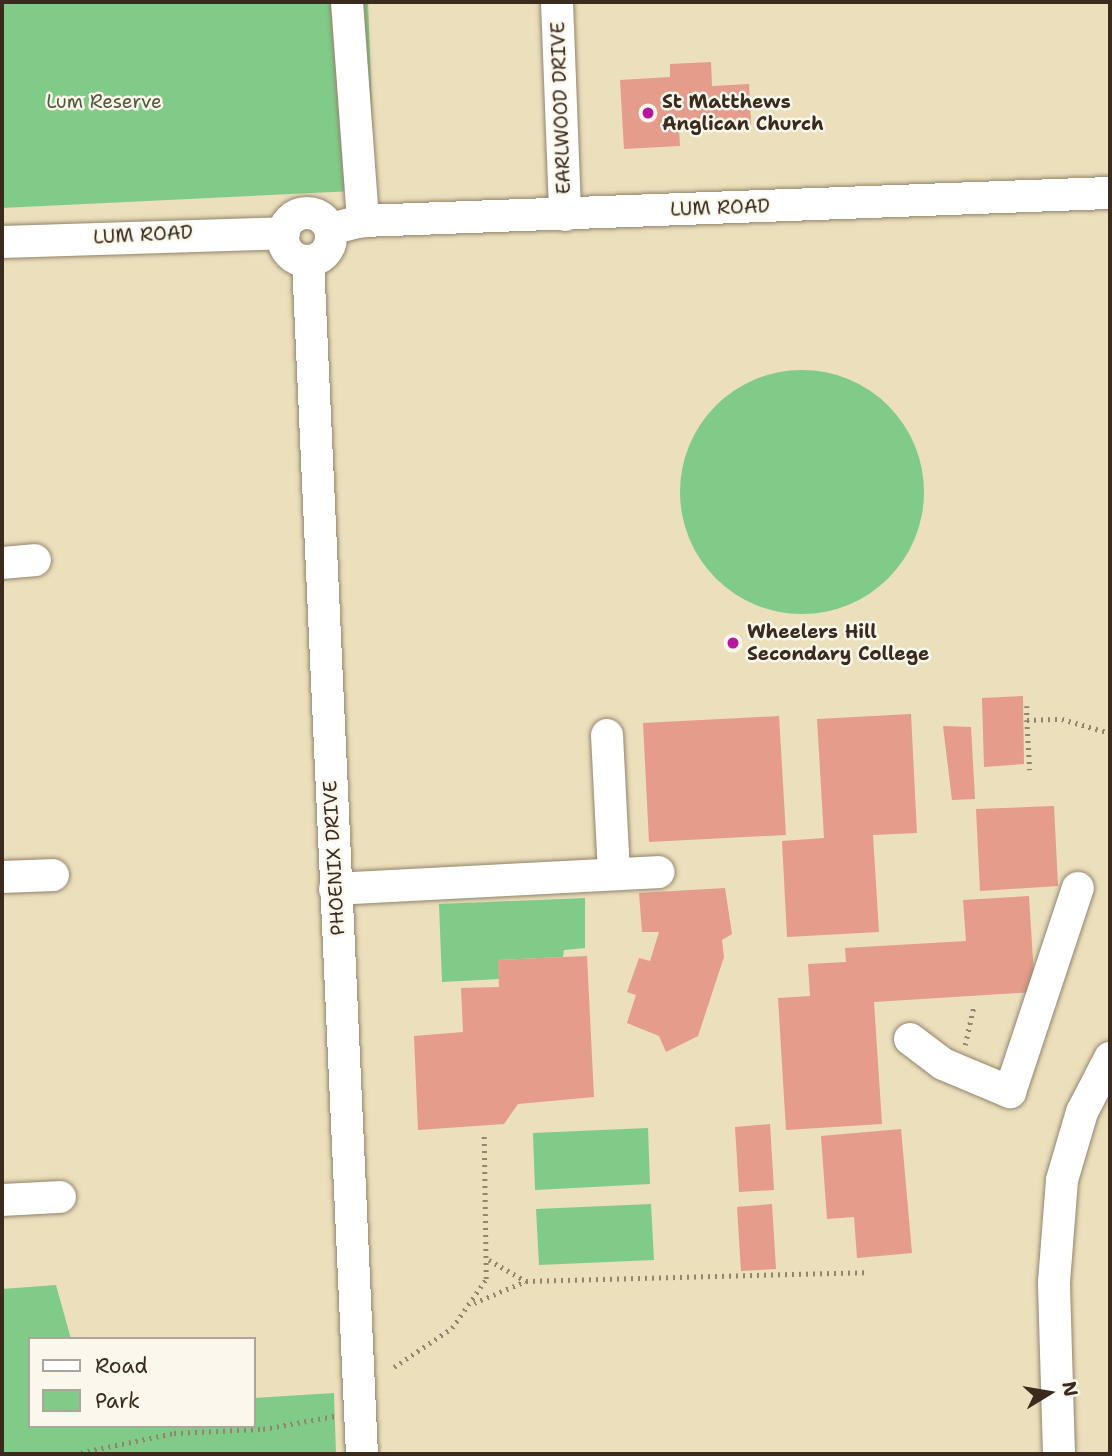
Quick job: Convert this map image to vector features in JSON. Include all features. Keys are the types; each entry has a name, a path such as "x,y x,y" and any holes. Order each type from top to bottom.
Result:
{"street":[{"path":"347,2 363,221"},
{"name":"EARLWOOD DRIVE","path":"557,2 565,215"},
{"name":"LUM ROAD","path":"330,229 363,221 1110,193"},
{"path":"305,213 330,229 325,253 308,261 292,256 284,233 291,219 305,213"},
{"name":"LUM ROAD","path":"2,242 284,233"},
{"name":"PHOENIX DRIVE","path":"308,261 362,1454"},
{"path":"2,563 35,560"},
{"path":"607,735 614,874"},
{"path":"335,889 659,872"},
{"path":"2,877 53,874"},
{"path":"910,1039 943,1064 1010,1092 1078,888"},
{"path":"1059,1454 1054,1282 1062,1180 1082,1112 1110,1058"},
{"path":"2,1200 60,1197"}],"path":[{"path":"1027,706 1030,770"},
{"path":"1027,720 1062,719 1110,733"},
{"path":"474,1303 489,1260 484,1133"},
{"path":"489,1260 526,1281"},
{"path":"394,1367 423,1352 474,1303 526,1281 865,1272"},
{"path":"256,1428 313,1424 360,1407"},
{"path":"74,1454 174,1433 251,1428"}],"green space":[{"name":"Lum Reserve","path":"2,2 368,2 375,190 2,208"},
{"path":"802,370 826,372 849,379 888,406 915,445 922,468 922,516 915,539 888,578 849,605 826,612 802,614 778,612 755,605 716,578 689,539 682,516 680,492 682,468 689,445 716,406 755,379 778,372"},
{"path":"585,898 585,948 564,950 563,957 498,960 499,979 442,982 439,904"},
{"path":"648,1128 650,1184 535,1190 533,1133"},
{"path":"651,1204 654,1260 539,1265 536,1209"},
{"path":"56,1285 70,1337 28,1337 28,1428 256,1428 256,1398 334,1393 336,1454 2,1454 2,1289"}],"building":[{"path":"711,62 712,86 749,84 751,124 679,128 680,146 624,149 620,80 670,77 670,64"},
{"path":"1023,696 1024,764 984,767 982,698"},
{"path":"911,714 917,833 873,835 879,932 787,937 782,841 824,838 817,719"},
{"path":"779,716 786,835 649,842 643,723"},
{"path":"943,726 971,727 975,799 952,800"},
{"path":"1054,806 1058,886 980,891 976,809"},
{"path":"725,888 732,934 722,940 724,957 698,1036 666,1052 659,1036 627,1023 636,995 627,992 639,958 650,961 659,932 642,932 639,893"},
{"path":"1029,896 1035,992 874,1002 882,1124 786,1130 778,998 810,996 808,964 846,962 845,948 966,941 963,900"},
{"path":"587,956 594,1097 518,1104 504,1124 418,1130 414,1036 463,1032 461,988 499,987 498,960"},
{"path":"770,1124 774,1190 739,1192 735,1127"},
{"path":"901,1129 912,1253 857,1258 854,1217 827,1219 821,1136"},
{"path":"772,1204 776,1269 741,1271 737,1207"}],"place":[{"name":"St Matthews Anglican Church","path":"648,113"},
{"name":"Wheelers Hill Secondary College","path":"733,643"}]}
